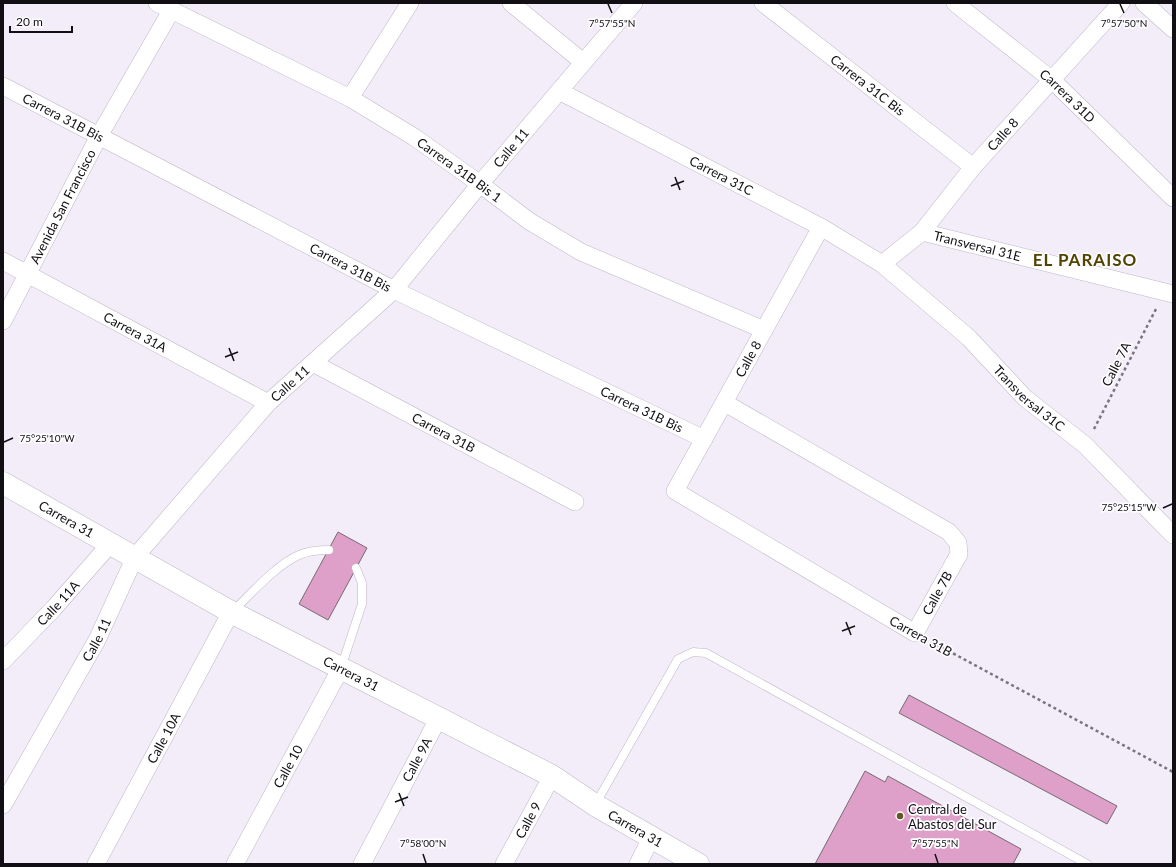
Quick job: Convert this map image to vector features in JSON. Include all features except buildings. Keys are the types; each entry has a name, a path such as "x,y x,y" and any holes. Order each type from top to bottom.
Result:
{"main road":[{"name":"Carrera 31","path":"3,483 231,612 552,776 595,805 698,864"}],"street":[{"path":"350,98 410,3"},
{"path":"511,3 583,62"},
{"name":"Calle 11","path":"3,805 97,640 135,557 268,403 394,290 480,184 634,3"},
{"name":"Carrera 31C Bis","path":"763,3 973,167"},
{"name":"Carrera 31D","path":"955,3 1052,80 1173,198"},
{"name":"Calle 8","path":"882,264 922,232 973,167 1121,3"},
{"path":"1144,3 1173,29"},
{"name":"Carrera 31B Bis 1","path":"164,7 350,98 414,137 529,221 581,252 764,330"},
{"name":"Avenida San Francisco","path":"3,321 164,7"},
{"name":"Carrera 31B Bis","path":"3,86 394,290 704,439"},
{"name":"Carrera 31C","path":"559,91 821,227 882,264"},
{"name":"Calle 8","path":"675,491 821,227"},
{"name":"Transversal 31E","path":"922,232 1169,293"},
{"name":"Carrera 31A","path":"3,261 268,403"},
{"name":"Transversal 31C","path":"882,264 969,338 1025,398 1085,445 1173,535"},
{"name":"Carrera 31B","path":"313,363 575,502"},
{"name":"Calle 7B","path":"724,403 949,532 958,543 959,554 915,633"},
{"name":"Carrera 31B","path":"675,491 915,633"},
{"name":"Calle 11A","path":"3,661 54,608 111,543"},
{"name":"Calle 10A","path":"96,864 231,612"},
{"name":"Calle 10","path":"235,864 341,668"},
{"name":"Calle 9A","path":"362,864 438,719"},
{"name":"Calle 9","path":"504,864 552,776"},
{"path":"638,864 651,838"}],"lane":[{"path":"231,612 278,569 298,555 312,551 329,550"},
{"path":"341,668 362,604 362,583 356,568"},
{"path":"595,805 678,659 693,652 706,653 1087,864"}],"path":[{"name":"Calle 7A","path":"1085,445 1169,293"},
{"name":"Carrera 31B","path":"915,633 1173,772"}],"place":[{"name":"Central de Abastos del Sur","path":"900,816"}],"district":[{"name":"EL PARAISO","path":"1085,260"}]}
